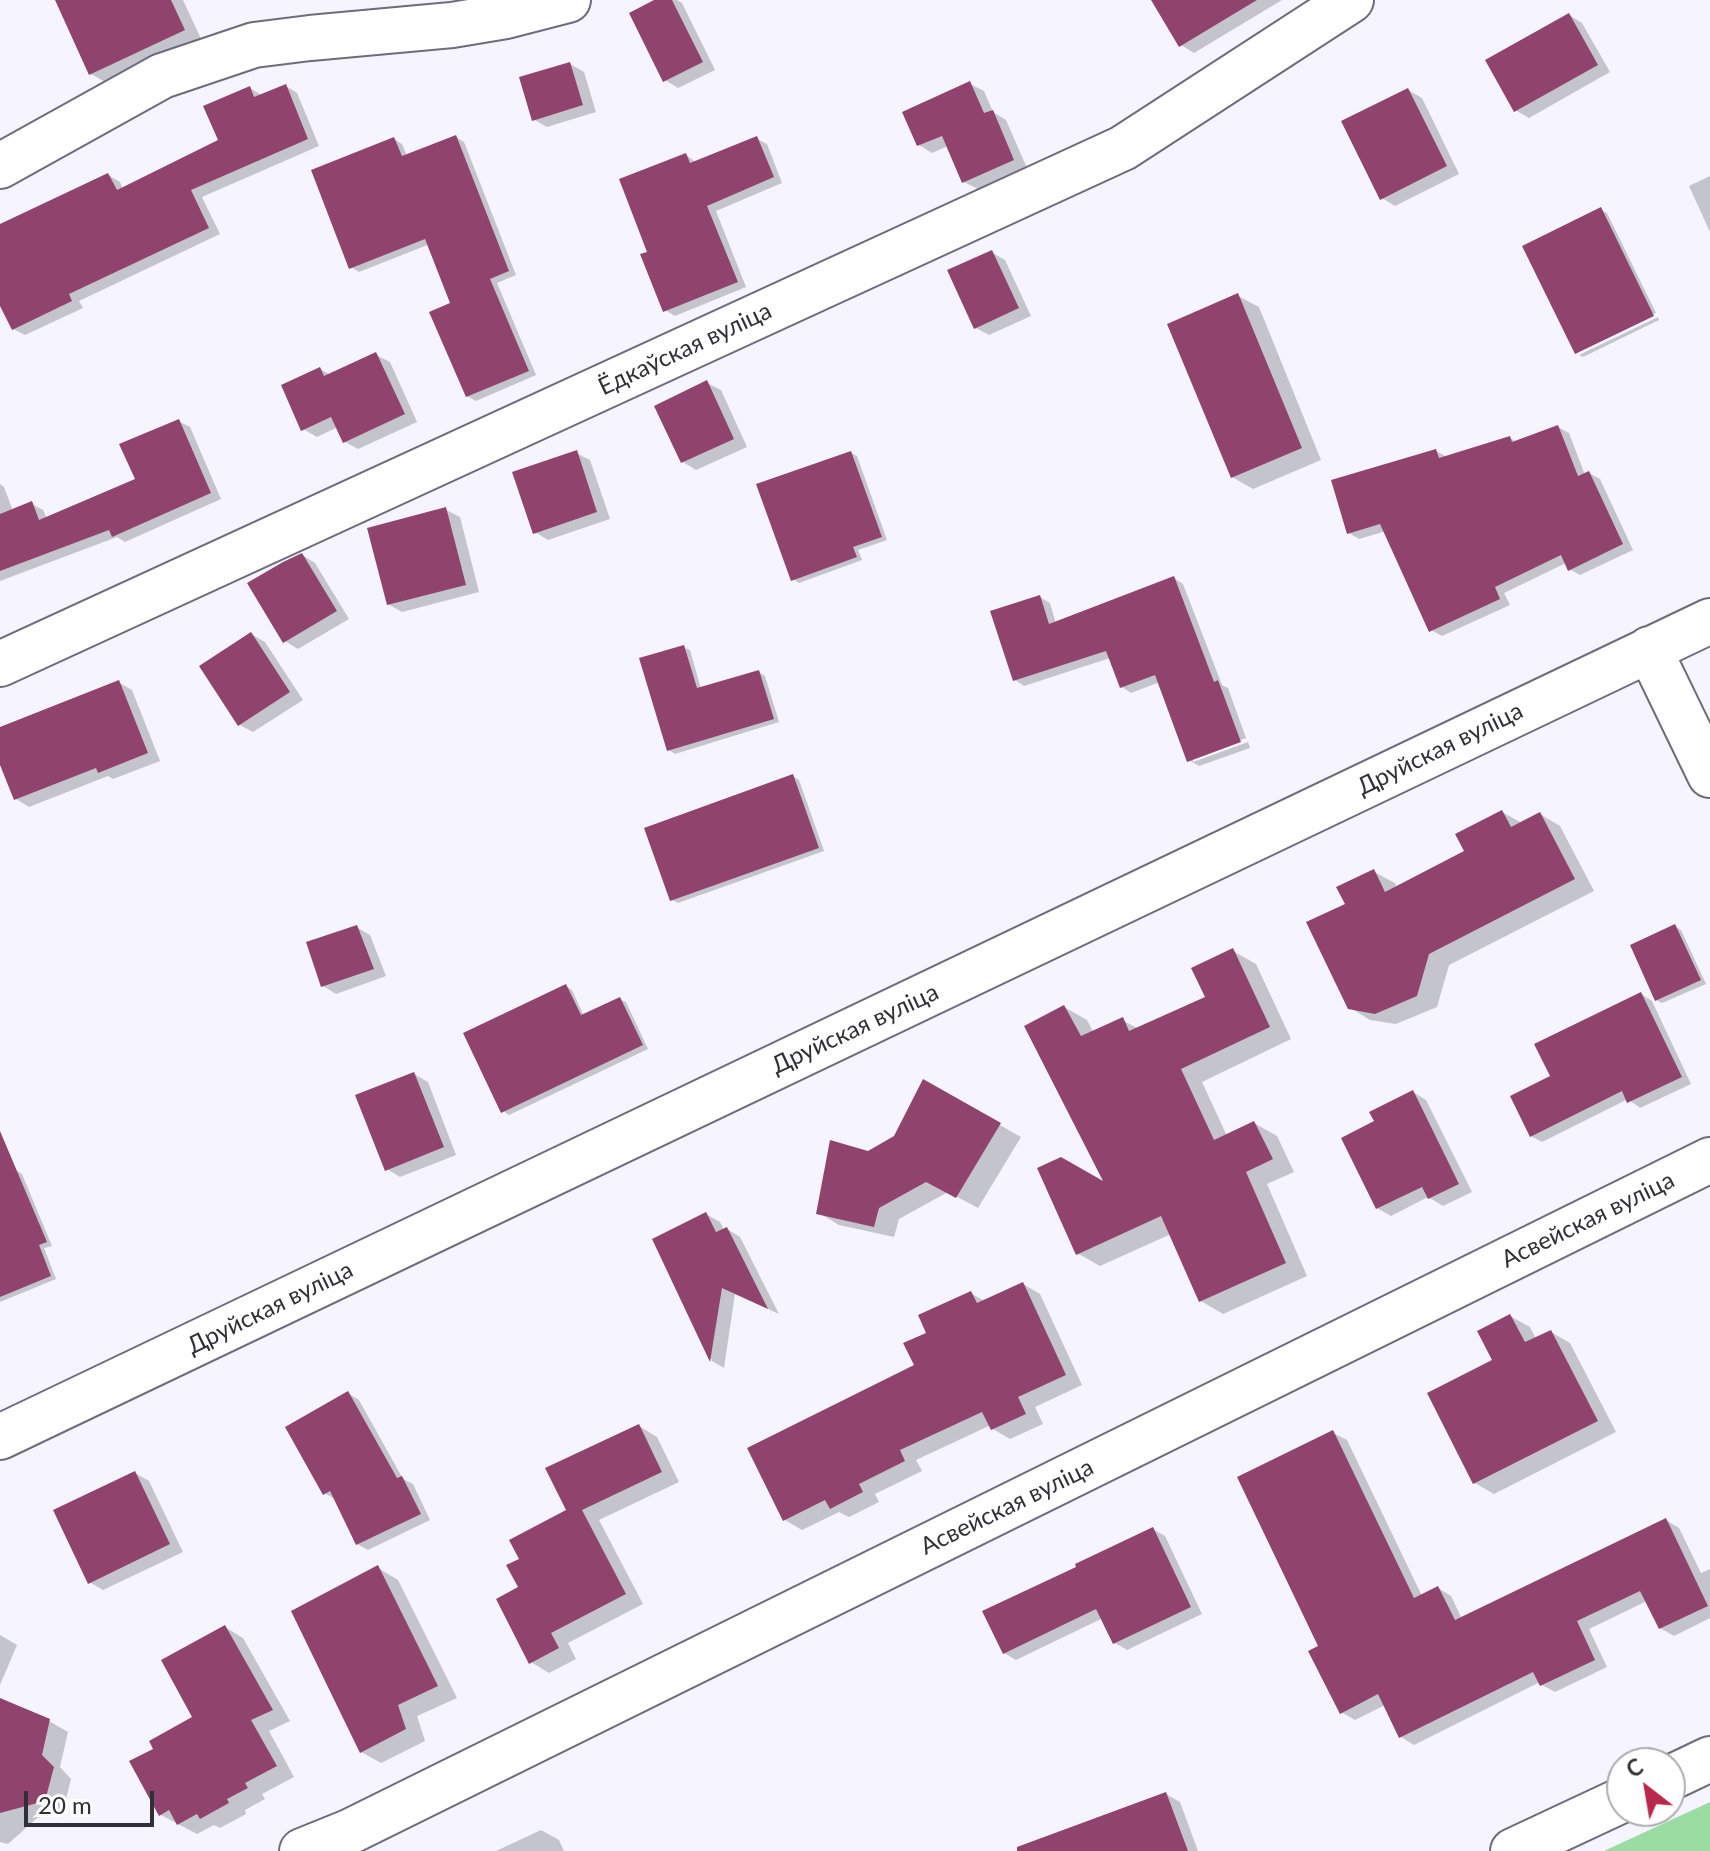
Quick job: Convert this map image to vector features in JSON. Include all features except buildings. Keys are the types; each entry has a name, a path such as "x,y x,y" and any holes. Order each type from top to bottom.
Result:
{"street":[{"path":"0,166 162,76 254,45 452,25 506,16 568,0"},
{"name":"Ёдкаўская вуліца","path":"0,664 1123,148 1351,0"},
{"name":"Друйская вуліца","path":"0,1437 1710,621"},
{"path":"1649,649 1710,775"},
{"name":"Асвейская вуліца","path":"302,1851 378,1818 1710,1160"},
{"path":"1686,1770 1710,1759"},
{"path":"1513,1851 1606,1807"}],"green space":[{"path":"1710,1802 1710,1851 1604,1851 1656,1827 1686,1827 1686,1813"}]}
